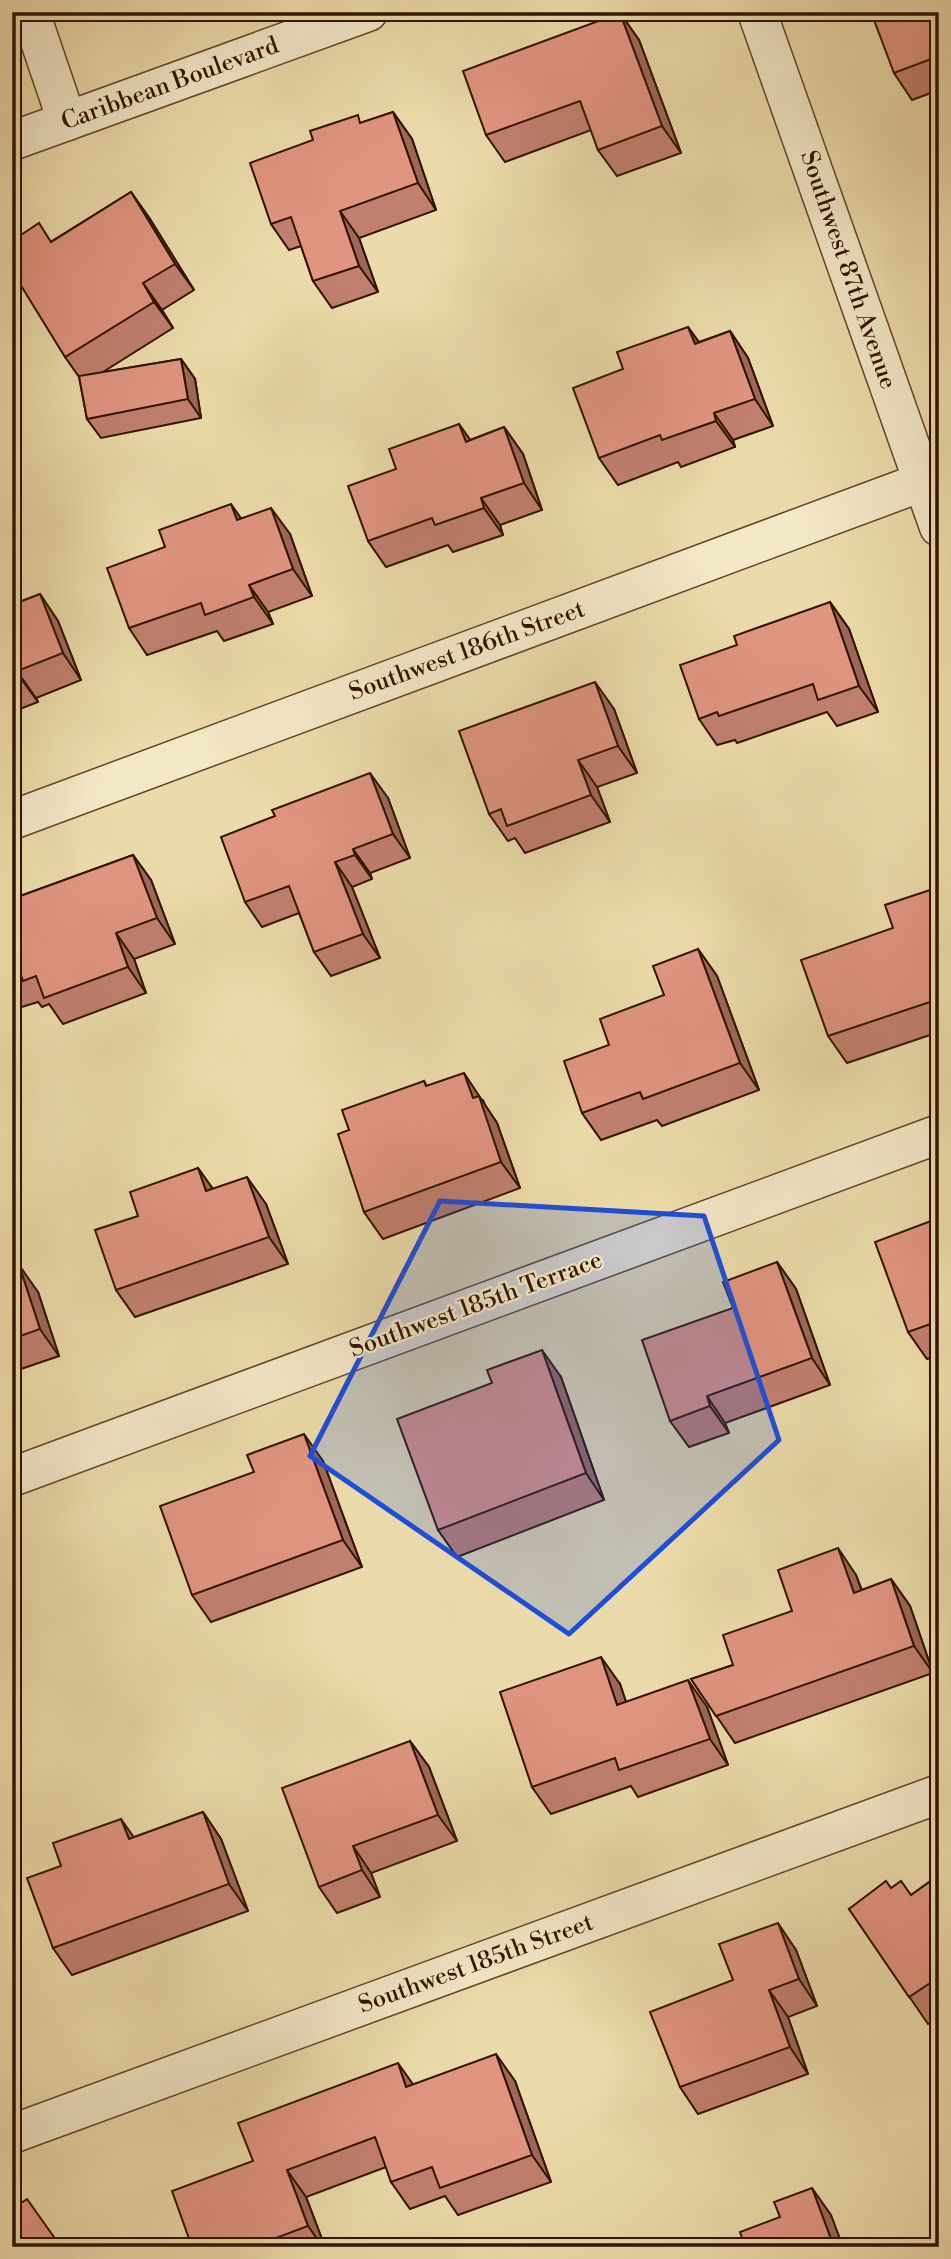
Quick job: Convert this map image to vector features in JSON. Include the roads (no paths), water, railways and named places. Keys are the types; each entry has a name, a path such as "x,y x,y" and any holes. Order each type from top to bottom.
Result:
{"street":[{"path":"30,12 66,121"},
{"name":"Caribbean Boulevard","path":"12,141 368,12"},
{"name":"Southwest 87th Avenue","path":"757,12 939,527"},
{"name":"Southwest 186th Street","path":"12,820 922,482"},
{"name":"Southwest 185th Terrace","path":"12,1477 939,1134"},
{"name":"Southwest 185th Street","path":"12,2134 939,1794"}]}
